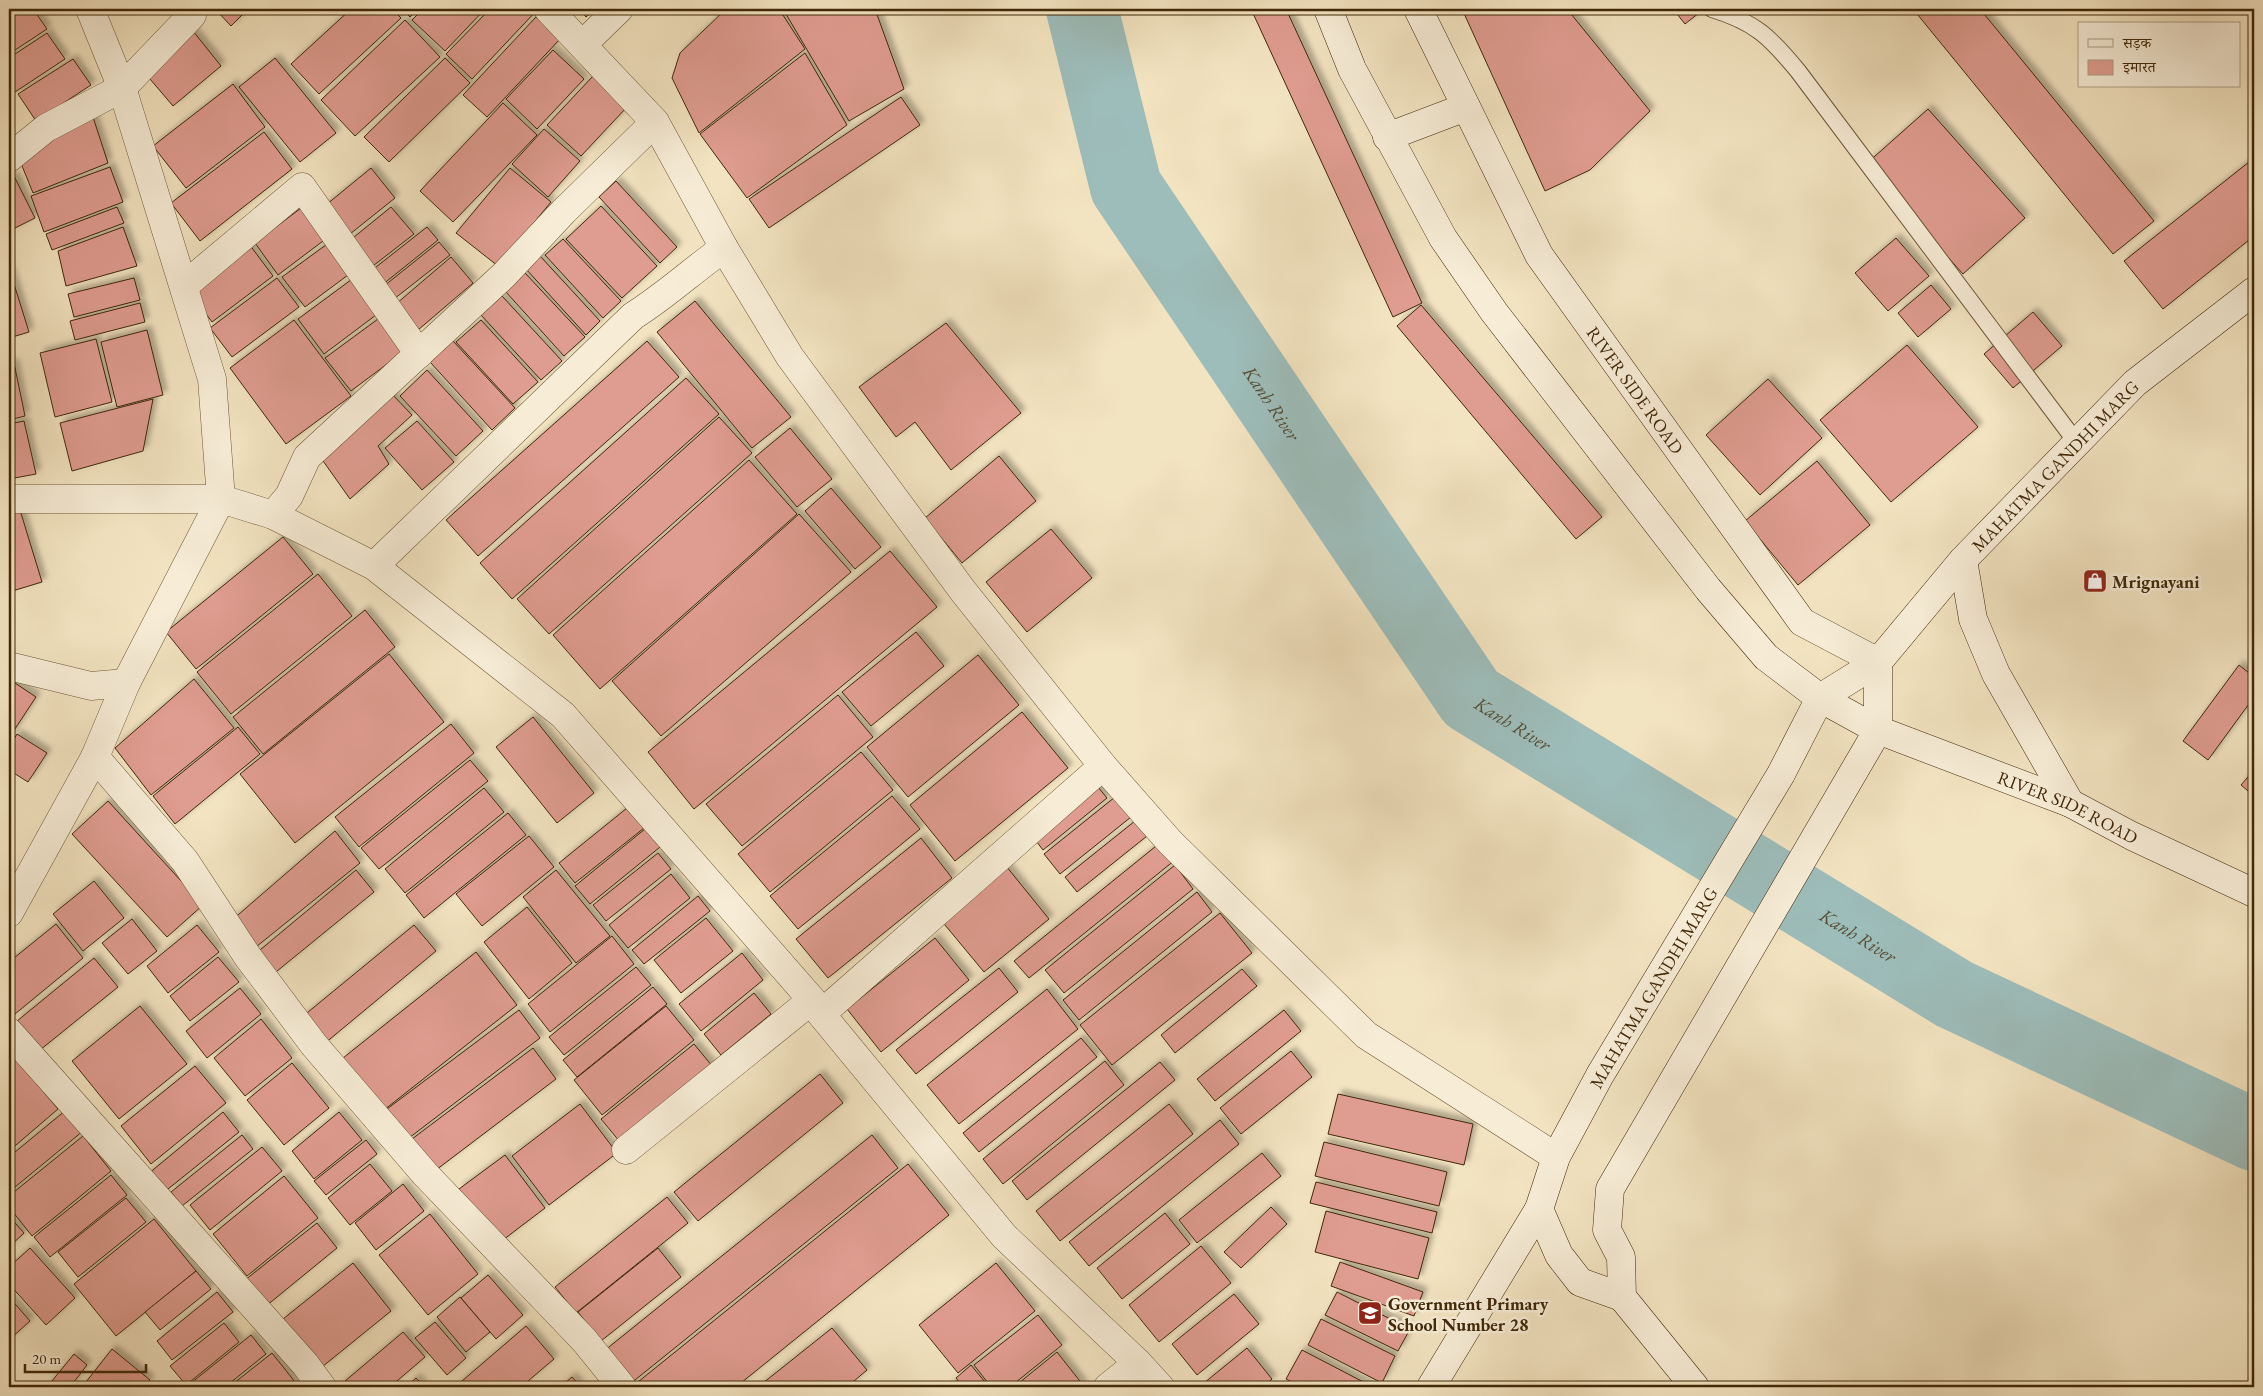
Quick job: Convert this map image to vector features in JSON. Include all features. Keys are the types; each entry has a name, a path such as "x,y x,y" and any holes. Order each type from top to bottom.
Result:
{"street":[{"path":"9,914 95,756 126,683 222,499 212,379 122,88 90,9"},
{"path":"548,9 655,122 724,248 790,357 962,591 1102,766 1170,842 1366,1035 1556,1157"},
{"path":"582,45 619,9"},
{"path":"1328,9 1352,69 1443,238 1494,312 1708,589 1766,657 1820,698 1878,662"},
{"name":"RIVER SIDE ROAD","path":"1418,9 1539,255 1802,622 1878,662"},
{"path":"9,158 46,128 122,88 192,15"},
{"path":"1387,137 1466,108"},
{"path":"273,515 289,496 307,457 504,275 563,212 655,122"},
{"path":"184,286 302,187 419,354"},
{"path":"374,566 633,316 663,297 692,271 724,248"},
{"name":"MAHATMA GANDHI MARG","path":"1878,662 1962,560 2135,383 2254,291"},
{"path":"9,499 222,499 273,515 374,566 563,715 817,1007 1004,1236 1138,1363 1160,1387"},
{"path":"1962,560 1973,619 1996,674 2070,802"},
{"path":"1622,1297 1621,1257 1607,1230 1610,1188 1833,810 1878,730 1878,662"},
{"path":"9,666 91,686 126,683"},
{"name":"RIVER SIDE ROAD","path":"1820,698 1878,730 2070,802 2132,836 2254,893"},
{"name":"MAHATMA GANDHI MARG","path":"1431,1387 1538,1209 1556,1157 1600,1074 1781,774 1820,698"},
{"path":"95,756 185,861 248,957 314,1045 425,1174 584,1340 622,1387"},
{"path":"626,1150 817,1007 1102,766"},
{"path":"9,1032 305,1364 322,1387"},
{"path":"1538,1209 1559,1256 1580,1282 1622,1297 1695,1387"},
{"path":"1108,1387 1138,1363"}],"lane":[{"path":"1712,9 1745,21 1774,42 1798,71 2077,443"}],"building":[{"path":"9,9 33,9 47,29 9,54"},
{"path":"215,9 248,9 231,26"},
{"path":"351,9 392,9 401,18 319,94 291,64"},
{"path":"402,9 418,9 410,17"},
{"path":"423,9 485,9 445,51 412,20"},
{"path":"490,9 538,9 472,79 446,54"},
{"path":"579,9 595,9 586,17"},
{"path":"726,9 779,9 805,49 699,133 672,78 680,53"},
{"path":"783,9 875,9 904,89 849,121"},
{"path":"1251,9 1286,9 1422,303 1393,317"},
{"path":"1462,9 1567,9 1650,111 1590,170 1545,191"},
{"path":"1673,9 1704,9 1685,24"},
{"path":"1913,9 1980,9 2154,221 2113,254"},
{"path":"536,17 560,39 487,117 463,95"},
{"path":"405,20 440,57 355,136 321,100"},
{"path":"193,31 221,66 173,106 144,72"},
{"path":"47,33 65,59 9,96 9,58"},
{"path":"553,50 584,79 537,129 506,99"},
{"path":"805,53 847,125 747,198 700,134"},
{"path":"275,58 336,133 300,162 239,87"},
{"path":"445,58 470,83 389,162 364,137"},
{"path":"73,59 91,85 36,121 18,94"},
{"path":"593,76 627,107 581,156 547,125"},
{"path":"233,84 265,127 186,188 153,146"},
{"path":"901,97 920,125 769,228 749,199"},
{"path":"503,103 537,135 453,222 420,191"},
{"path":"1928,109 2025,218 1963,274 1865,165"},
{"path":"92,114 108,163 33,193 18,156"},
{"path":"544,129 580,161 548,197 512,164"},
{"path":"264,132 292,169 200,241 171,203"},
{"path":"2254,158 2254,236 2163,309 2124,261"},
{"path":"110,167 123,202 44,232 31,196"},
{"path":"371,168 395,198 345,238 321,209"},
{"path":"510,168 551,202 498,266 456,233"},
{"path":"14,176 35,218 9,231 9,178"},
{"path":"616,181 677,247 660,263 599,197"},
{"path":"601,206 657,266 622,298 566,239"},
{"path":"117,207 124,223 52,250 46,234"},
{"path":"391,207 414,234 369,269 348,242"},
{"path":"301,208 323,241 278,275 255,243"},
{"path":"123,227 137,266 66,286 58,251"},
{"path":"427,227 438,240 382,285 371,271"},
{"path":"1896,238 1929,276 1888,311 1855,273"},
{"path":"563,239 621,301 603,318 545,255"},
{"path":"330,242 352,272 305,307 282,277"},
{"path":"439,242 450,255 394,299 384,286"},
{"path":"249,244 273,276 212,322 188,289"},
{"path":"540,256 600,321 586,335 526,269"},
{"path":"451,257 473,283 418,330 396,304"},
{"path":"9,268 29,332 9,338"},
{"path":"525,273 585,337 564,356 505,291"},
{"path":"355,277 380,312 324,354 298,319"},
{"path":"134,278 140,300 74,317 68,294"},
{"path":"277,278 299,307 232,357 210,328"},
{"path":"1931,285 1951,309 1918,337 1898,313"},
{"path":"502,296 562,361 541,380 481,315"},
{"path":"695,301 791,417 752,448 657,332"},
{"path":"140,303 145,322 75,340 70,321"},
{"path":"1421,305 1602,517 1576,539 1397,326"},
{"path":"2033,312 2062,346 2013,388 1984,354"},
{"path":"378,319 403,352 351,391 325,358"},
{"path":"294,320 351,396 286,444 230,368"},
{"path":"481,320 538,382 513,404 456,342"},
{"path":"946,323 1021,413 951,470 915,422 896,437 859,387"},
{"path":"147,330 163,395 117,407 101,342"},
{"path":"96,339 112,402 55,417 40,353"},
{"path":"453,341 515,408 492,430 430,362"},
{"path":"647,341 679,377 478,556 446,520"},
{"path":"1907,345 1978,427 1891,502 1820,420"},
{"path":"14,363 25,416 9,420 9,364"},
{"path":"427,370 483,431 456,456 400,396"},
{"path":"686,378 719,414 512,599 480,563"},
{"path":"1768,379 1822,438 1760,495 1706,435"},
{"path":"390,392 412,415 378,446 389,464 350,499 321,458"},
{"path":"153,399 143,451 72,471 60,423"},
{"path":"719,417 752,453 549,634 517,599"},
{"path":"24,421 36,474 9,479 9,424"},
{"path":"417,421 454,462 422,490 385,448"},
{"path":"790,428 832,479 797,507 755,457"},
{"path":"999,456 1036,501 962,563 925,518"},
{"path":"749,460 797,514 600,689 553,635"},
{"path":"1817,461 1870,525 1798,585 1745,521"},
{"path":"831,488 881,547 855,569 805,511"},
{"path":"20,510 42,582 9,592 9,514"},
{"path":"799,514 851,572 661,736 612,681"},
{"path":"1051,529 1092,578 1027,632 986,582"},
{"path":"283,537 313,574 196,669 166,632"},
{"path":"890,551 937,607 694,809 648,752"},
{"path":"318,574 352,616 231,714 197,672"},
{"path":"365,610 395,647 263,754 233,717"},
{"path":"916,632 944,666 871,726 842,692"},
{"path":"389,654 444,722 295,843 240,774"},
{"path":"978,655 1019,705 908,797 867,747"},
{"path":"2239,665 2254,677 2254,697 2208,760 2183,741"},
{"path":"9,679 36,697 9,738"},
{"path":"194,679 234,728 151,795 115,748"},
{"path":"838,695 873,737 742,846 706,804"},
{"path":"1022,712 1068,768 955,861 910,805"},
{"path":"533,717 594,793 557,823 496,747"},
{"path":"451,724 474,753 359,847 335,817"},
{"path":"238,727 260,754 175,824 153,796"},
{"path":"17,734 47,753 28,782 9,770 9,747"},
{"path":"861,752 893,790 770,892 738,854"},
{"path":"470,760 488,781 379,869 361,848"},
{"path":"2254,770 2254,796 2241,785"},
{"path":"1093,781 1107,798 1043,850 1030,833"},
{"path":"484,788 504,812 405,893 385,869"},
{"path":"892,796 920,829 798,929 770,896"},
{"path":"1115,797 1131,817 1060,874 1044,854"},
{"path":"108,801 203,905 167,937 72,834"},
{"path":"627,808 644,828 575,883 559,863"},
{"path":"508,813 526,835 424,918 406,895"},
{"path":"1135,821 1147,836 1077,892 1065,877"},
{"path":"645,829 660,847 590,904 575,886"},
{"path":"335,831 360,863 251,951 231,921"},
{"path":"529,836 554,867 482,926 456,894"},
{"path":"921,838 952,878 828,978 796,939"},
{"path":"1161,842 1175,860 1029,978 1014,961"},
{"path":"658,853 671,869 606,921 593,905"},
{"path":"1175,865 1193,889 1064,993 1045,970"},
{"path":"1006,866 1049,919 984,972 940,919"},
{"path":"356,870 374,892 271,976 254,955"},
{"path":"556,870 610,936 576,963 523,897"},
{"path":"671,874 690,898 628,948 609,925"},
{"path":"94,881 124,918 83,951 53,914"},
{"path":"1197,892 1212,912 1079,1020 1063,1000"},
{"path":"698,896 710,911 644,964 632,950"},
{"path":"527,907 572,963 529,999 484,942"},
{"path":"1220,913 1252,953 1112,1065 1080,1025"},
{"path":"706,918 733,951 681,993 654,960"},
{"path":"132,919 157,951 128,974 102,943"},
{"path":"56,924 83,958 15,1014 9,1006 9,962"},
{"path":"197,925 219,952 168,993 147,966"},
{"path":"414,925 436,951 324,1044 302,1017"},
{"path":"612,936 634,964 550,1032 528,1004"},
{"path":"935,938 969,980 881,1052 847,1009"},
{"path":"476,952 517,1005 384,1110 343,1058"},
{"path":"742,953 763,980 701,1031 679,1004"},
{"path":"218,957 239,982 190,1021 170,996"},
{"path":"94,958 118,987 40,1050 17,1021"},
{"path":"636,967 651,985 564,1055 549,1037"},
{"path":"999,968 1018,992 916,1074 896,1050"},
{"path":"1242,969 1257,986 1175,1053 1161,1035"},
{"path":"653,987 667,1004 577,1077 563,1060"},
{"path":"240,988 261,1014 207,1058 186,1031"},
{"path":"1047,989 1078,1029 959,1124 927,1085"},
{"path":"754,993 771,1014 721,1055 704,1034"},
{"path":"140,1006 187,1064 119,1119 72,1061"},
{"path":"666,1006 694,1040 602,1115 574,1080"},
{"path":"519,1010 540,1038 405,1141 383,1112"},
{"path":"1284,1010 1301,1031 1215,1101 1197,1079"},
{"path":"261,1019 292,1058 245,1096 214,1058"},
{"path":"1081,1038 1097,1057 979,1152 963,1133"},
{"path":"694,1044 713,1067 620,1142 601,1119"},
{"path":"533,1048 556,1079 432,1173 408,1142"},
{"path":"9,1051 58,1109 9,1151"},
{"path":"1291,1051 1312,1077 1241,1134 1220,1108"},
{"path":"1105,1061 1124,1085 1003,1184 983,1159"},
{"path":"1160,1062 1175,1080 1027,1200 1012,1181"},
{"path":"292,1063 329,1108 284,1145 247,1100"},
{"path":"195,1066 226,1103 151,1164 121,1126"},
{"path":"820,1074 843,1103 698,1221 674,1192"},
{"path":"1338,1094 1473,1124 1464,1165 1328,1134"},
{"path":"580,1104 617,1153 549,1205 512,1156"},
{"path":"1169,1104 1193,1134 1060,1241 1036,1211"},
{"path":"66,1110 83,1131 9,1192 9,1157"},
{"path":"223,1112 239,1132 163,1193 148,1174"},
{"path":"339,1112 362,1140 314,1179 292,1151"},
{"path":"1220,1120 1239,1144 1089,1266 1069,1242"},
{"path":"242,1135 253,1149 182,1206 171,1192"},
{"path":"872,1135 898,1168 630,1384 604,1351"},
{"path":"83,1136 111,1171 32,1236 9,1207 9,1196"},
{"path":"366,1140 377,1154 326,1195 314,1181"},
{"path":"1324,1142 1447,1172 1439,1206 1315,1176"},
{"path":"262,1147 282,1171 210,1230 190,1205"},
{"path":"1262,1153 1281,1176 1197,1243 1179,1220"},
{"path":"505,1155 545,1208 499,1243 459,1189"},
{"path":"370,1164 392,1191 350,1225 328,1198"},
{"path":"908,1164 949,1215 736,1387 633,1386"},
{"path":"111,1175 127,1195 50,1257 34,1237"},
{"path":"284,1176 318,1218 247,1276 213,1234"},
{"path":"1316,1182 1437,1212 1432,1233 1310,1203"},
{"path":"403,1184 424,1211 376,1250 355,1223"},
{"path":"667,1197 688,1223 576,1313 555,1287"},
{"path":"126,1198 146,1222 78,1277 58,1252"},
{"path":"1271,1207 1287,1224 1241,1268 1224,1252"},
{"path":"1326,1211 1429,1238 1418,1279 1315,1252"},
{"path":"1165,1213 1190,1244 1122,1299 1097,1268"},
{"path":"430,1214 478,1274 428,1315 379,1255"},
{"path":"9,1216 24,1233 9,1247"},
{"path":"154,1219 196,1271 116,1336 74,1284"},
{"path":"317,1223 337,1248 266,1306 245,1280"},
{"path":"1201,1246 1231,1283 1159,1342 1129,1305"},
{"path":"30,1248 75,1298 46,1325 9,1284 9,1267"},
{"path":"658,1248 681,1277 601,1341 578,1312"},
{"path":"1340,1262 1423,1292 1414,1316 1331,1286"},
{"path":"353,1263 391,1311 322,1367 283,1319"},
{"path":"996,1263 1035,1311 958,1373 919,1325"},
{"path":"196,1271 211,1289 160,1330 145,1312"},
{"path":"488,1275 523,1315 496,1339 461,1298"},
{"path":"217,1292 233,1312 172,1360 157,1341"},
{"path":"1337,1292 1410,1329 1398,1351 1325,1315"},
{"path":"1234,1294 1259,1324 1197,1375 1172,1344"},
{"path":"9,1297 30,1321 9,1340"},
{"path":"460,1297 490,1332 466,1352 437,1317"},
{"path":"1038,1315 1062,1345 1010,1387 991,1387 974,1365"},
{"path":"1321,1319 1395,1356 1382,1383 1308,1345"},
{"path":"435,1322 466,1358 447,1375 415,1338"},
{"path":"224,1323 239,1342 186,1385 170,1366"},
{"path":"526,1326 554,1359 521,1387 455,1387"},
{"path":"832,1328 867,1370 847,1387 758,1387"},
{"path":"403,1332 425,1357 390,1387 338,1387"},
{"path":"251,1335 266,1354 225,1387 186,1387"},
{"path":"1247,1348 1272,1379 1263,1387 1208,1387 1204,1383"},
{"path":"112,1349 150,1380 144,1387 82,1387"},
{"path":"1302,1350 1373,1387 1301,1387 1286,1379"},
{"path":"1057,1352 1083,1385 1080,1387 1014,1387"},
{"path":"272,1353 299,1387 229,1387"},
{"path":"74,1354 87,1365 70,1387 47,1387"},
{"path":"971,1365 989,1387 963,1387 956,1378"},
{"path":"572,1377 581,1387 560,1387"},
{"path":"416,1378 424,1387 406,1387"},
{"path":"956,1381 961,1387 948,1387"}],"waterway":[{"name":"Kanh River","path":"1082,9 1126,187 1471,698 1954,994 2254,1135"}],"place":[{"name":"Mrignayani","path":"2095,581"},
{"name":"Government Primary School Number 28","path":"1370,1313"}]}
